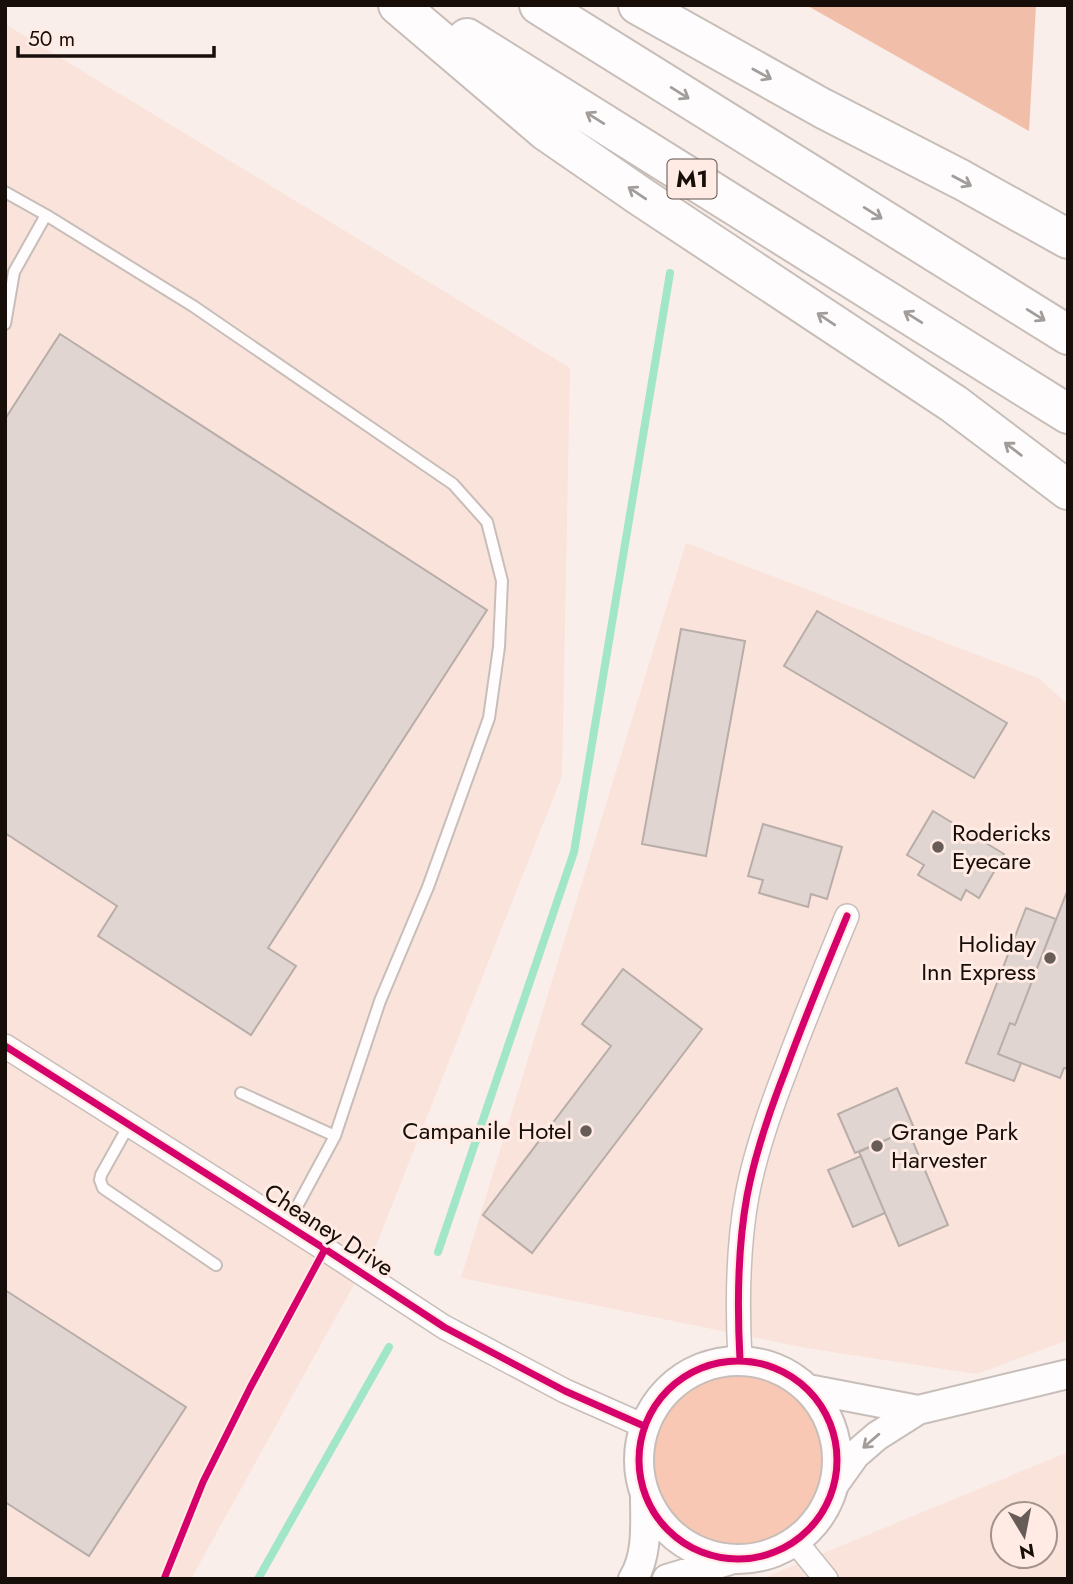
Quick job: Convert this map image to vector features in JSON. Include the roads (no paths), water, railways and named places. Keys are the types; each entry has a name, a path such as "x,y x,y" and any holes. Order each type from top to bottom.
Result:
{"highway":[{"path":"398,5 546,131 954,404 1068,489"},
{"name":"M1","path":"414,5 1068,414"},
{"path":"539,5 1068,335"},
{"path":"638,5 822,108 962,180 1068,239"}],"street":[{"path":"740,1360 737,1312 739,1247 747,1194 775,1098 847,916"},
{"name":"Cheaney Drive","path":"5,1046 444,1327 565,1391 644,1426"},
{"path":"634,1579 645,1545 645,1498 639,1474 638,1450 644,1426 659,1399 681,1377 709,1364 740,1360 769,1365 796,1379 818,1400 832,1426 837,1447 835,1483"},
{"path":"667,1579 730,1560 766,1555 795,1541 811,1527 824,1510 835,1483 855,1455 877,1436 918,1410 1068,1374"},
{"path":"808,1389 918,1410"},
{"path":"645,1498 657,1519 675,1537 702,1553 730,1560"},
{"path":"795,1541 826,1579"}],"lane":[{"path":"5,192 193,306 394,443 453,484 487,522 502,581 499,647 489,718 428,887 380,1001 335,1136 287,1225"},
{"path":"5,324 14,272 46,215"},
{"path":"241,1093 335,1136"},
{"path":"130,1125 101,1175 103,1188 216,1265"}],"waterway":[{"path":"438,1252 574,852 670,273"},
{"path":"258,1579 389,1347"}],"place":[{"name":"Rodericks Eyecare","path":"938,847"},
{"name":"Holiday Inn Express","path":"1050,958"},
{"name":"Campanile Hotel","path":"586,1131"},
{"name":"Grange Park Harvester","path":"877,1146"}]}
